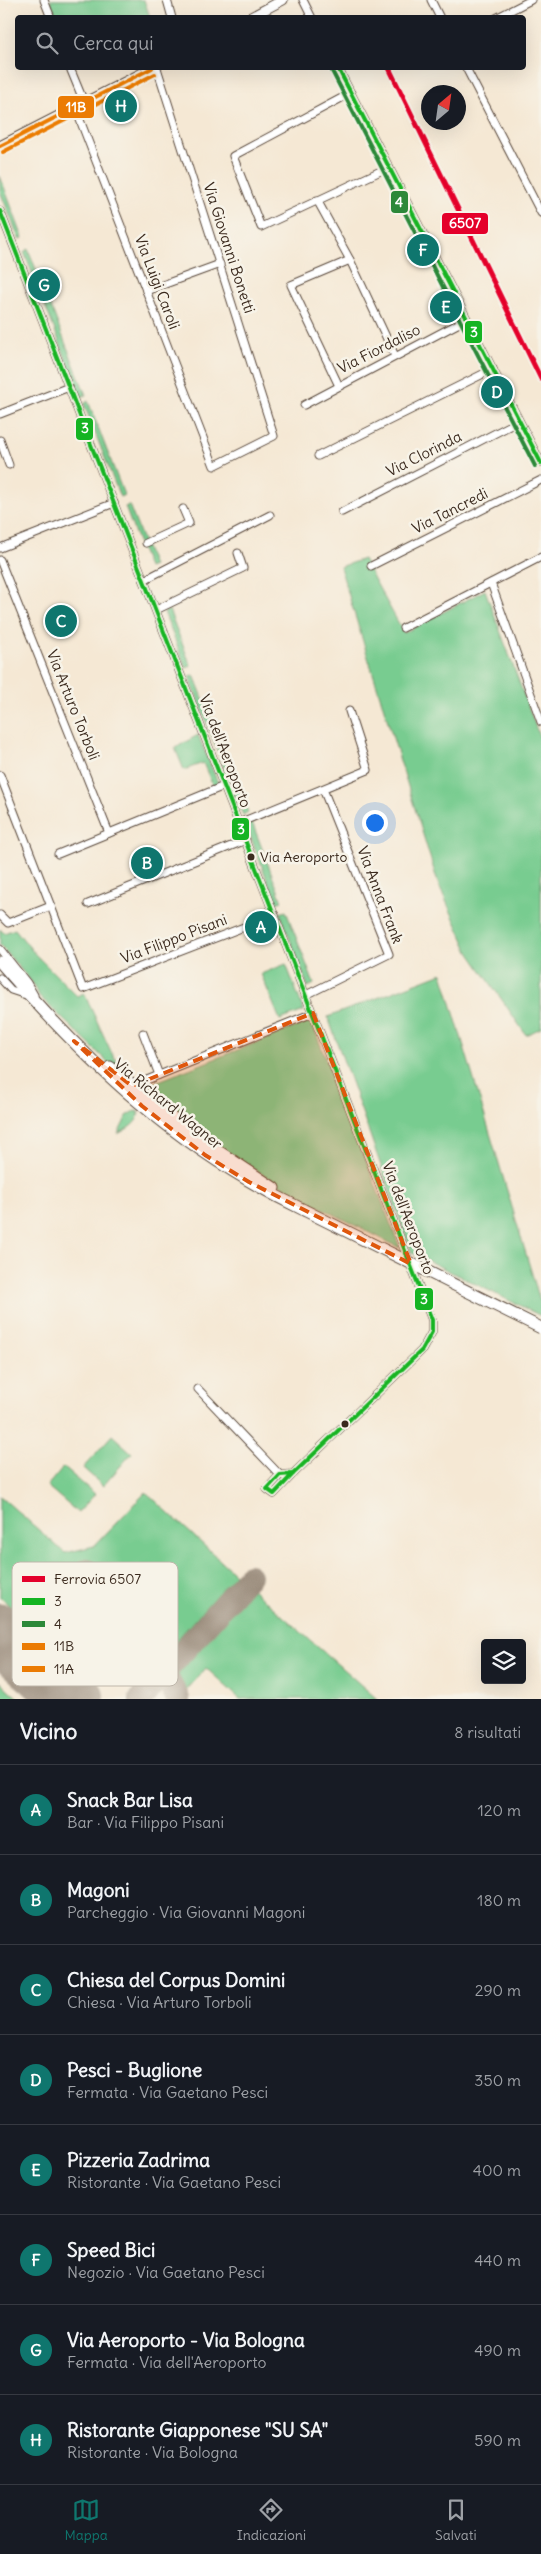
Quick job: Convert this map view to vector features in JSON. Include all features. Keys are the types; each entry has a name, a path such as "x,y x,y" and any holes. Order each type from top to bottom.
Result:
{"main road":[{"name":"Via Richard Wagner","path":"0,962 105,1073 188,1143 249,1182 541,1328"},
{"name":"Via Richard Wagner","path":"74,1041 203,1141 304,1210"}],"street":[{"path":"44,0 50,15"},
{"path":"167,0 171,15"},
{"path":"255,15 283,0"},
{"path":"303,0 310,15"},
{"path":"431,0 438,15"},
{"path":"502,15 531,0"},
{"name":"Via Luigi Caroli","path":"71,70 80,105 146,291 214,466"},
{"path":"0,146 148,70"},
{"name":"Via Giovanni Bonetti","path":"158,70 274,436 214,466"},
{"path":"339,70 541,462"},
{"path":"467,70 541,214"},
{"path":"351,93 233,156 262,227 389,167"},
{"path":"317,200 350,260 395,356"},
{"name":"Via dell'Aeroporto","path":"0,212 246,840 433,1326 428,1342 416,1357 274,1494 267,1489 280,1475"},
{"path":"339,386 291,285 350,260"},
{"path":"146,291 220,264"},
{"name":"Via Fiordaliso","path":"304,405 395,356 468,320"},
{"path":"318,456 493,369"},
{"path":"0,414 69,387"},
{"name":"Via Clorinda","path":"342,512 519,420"},
{"path":"0,440 9,465"},
{"name":"Via Tancredi","path":"371,566 541,480"},
{"path":"0,548 114,503"},
{"path":"146,543 189,523 183,508"},
{"path":"144,580 270,515"},
{"path":"156,610 243,568 238,553"},
{"path":"403,628 541,557"},
{"name":"Via Arturo Torboli","path":"0,560 108,833"},
{"path":"491,583 541,722"},
{"path":"239,822 368,770 350,711"},
{"path":"0,775 51,906 8,923 0,915"},
{"path":"58,854 224,786"},
{"name":"Via Anna Frank","path":"306,995 388,954 323,788"},
{"path":"88,904 246,840"},
{"name":"Via Filippo Pisani","path":"51,906 83,989 275,915"},
{"path":"0,949 28,983 35,1001"},
{"path":"0,978 11,990 35,1001"},
{"path":"132,1086 313,1013"},
{"path":"143,1034 159,1075"},
{"path":"198,1389 280,1475 293,1474"}],"highlighted area":[{"path":"313,1013 411,1264 249,1182 205,1155 142,1106 74,1041 132,1086"}],"green space":[{"path":"50,0 144,0 149,15 56,15"},
{"path":"0,176 23,238 19,239 0,191"},
{"path":"28,249 86,395 81,397 24,252"},
{"path":"88,401 124,495 120,497 84,404"},
{"path":"129,505 153,566 148,568 125,507"},
{"path":"363,559 404,633 485,590 541,741 541,1028 526,1035 469,952 438,883 340,567"},
{"path":"169,610 191,666 186,668 164,612"},
{"path":"194,675 235,779 229,781 189,676"},
{"path":"198,735 218,783 213,786 203,763 184,770 175,748"},
{"path":"238,786 248,812 243,815 232,788"},
{"path":"252,822 282,901 276,903 246,825"},
{"path":"286,911 314,984 308,987 280,913"},
{"path":"0,929 4,933 15,929 35,954 77,996 84,993 114,1058 132,1072 132,1077 129,1079 122,1076 39,996 35,986 0,945"},
{"path":"286,964 304,1011 280,1020 261,974"},
{"path":"442,973 541,1304 541,1316 412,1253 328,1017"},
{"path":"311,1021 400,1248 302,1198 214,1145 146,1093 146,1089 151,1084"},
{"path":"135,1111 139,1112 135,1123 118,1134 127,1116"},
{"path":"112,1435 132,1453 103,1486 83,1468"},
{"path":"63,1467 95,1494 78,1513 47,1486"},
{"path":"146,1492 235,1574 178,1639 178,1562 12,1562 12,1608 0,1597 0,1496 65,1553 94,1546"},
{"path":"252,1589 377,1699 240,1699 206,1668 185,1692 178,1679 178,1670"},
{"path":"0,1682 19,1699 0,1699"}],"taxiway":[{"path":"178,1657 249,1576"},
{"path":"141,1699 152,1686"},
{"path":"171,1686 178,1699"}],"runway":[{"path":"0,1633 12,1644"},
{"path":"60,1686 75,1699"}],"rail line":[{"name":"6507","path":"390,70 541,379"}],"transit line":[{"name":"11B","path":"0,146 148,70"},
{"name":"3","path":"339,70 541,463"},
{"name":"4","path":"332,71 535,466"},
{"name":"11A","path":"3,152 155,74"},
{"name":"3","path":"0,211 432,1320 432,1332 422,1350 293,1474"},
{"name":"3","path":"293,1474 274,1494 267,1489 280,1475 293,1474"}],"place":[{"name":"Ristorante Giapponese \"SU SA\"","path":"121,106"},
{"name":"Speed Bici","path":"423,250"},
{"name":"Via Aeroporto - Via Bologna","path":"44,285"},
{"name":"Pizzeria Zadrima","path":"446,307"},
{"name":"Pesci - Buglione","path":"497,392"},
{"name":"Chiesa del Corpus Domini","path":"61,621"},
{"name":"Via Aeroporto","path":"251,857"},
{"name":"Magoni","path":"147,863"},
{"name":"Snack Bar Lisa","path":"261,927"}]}
